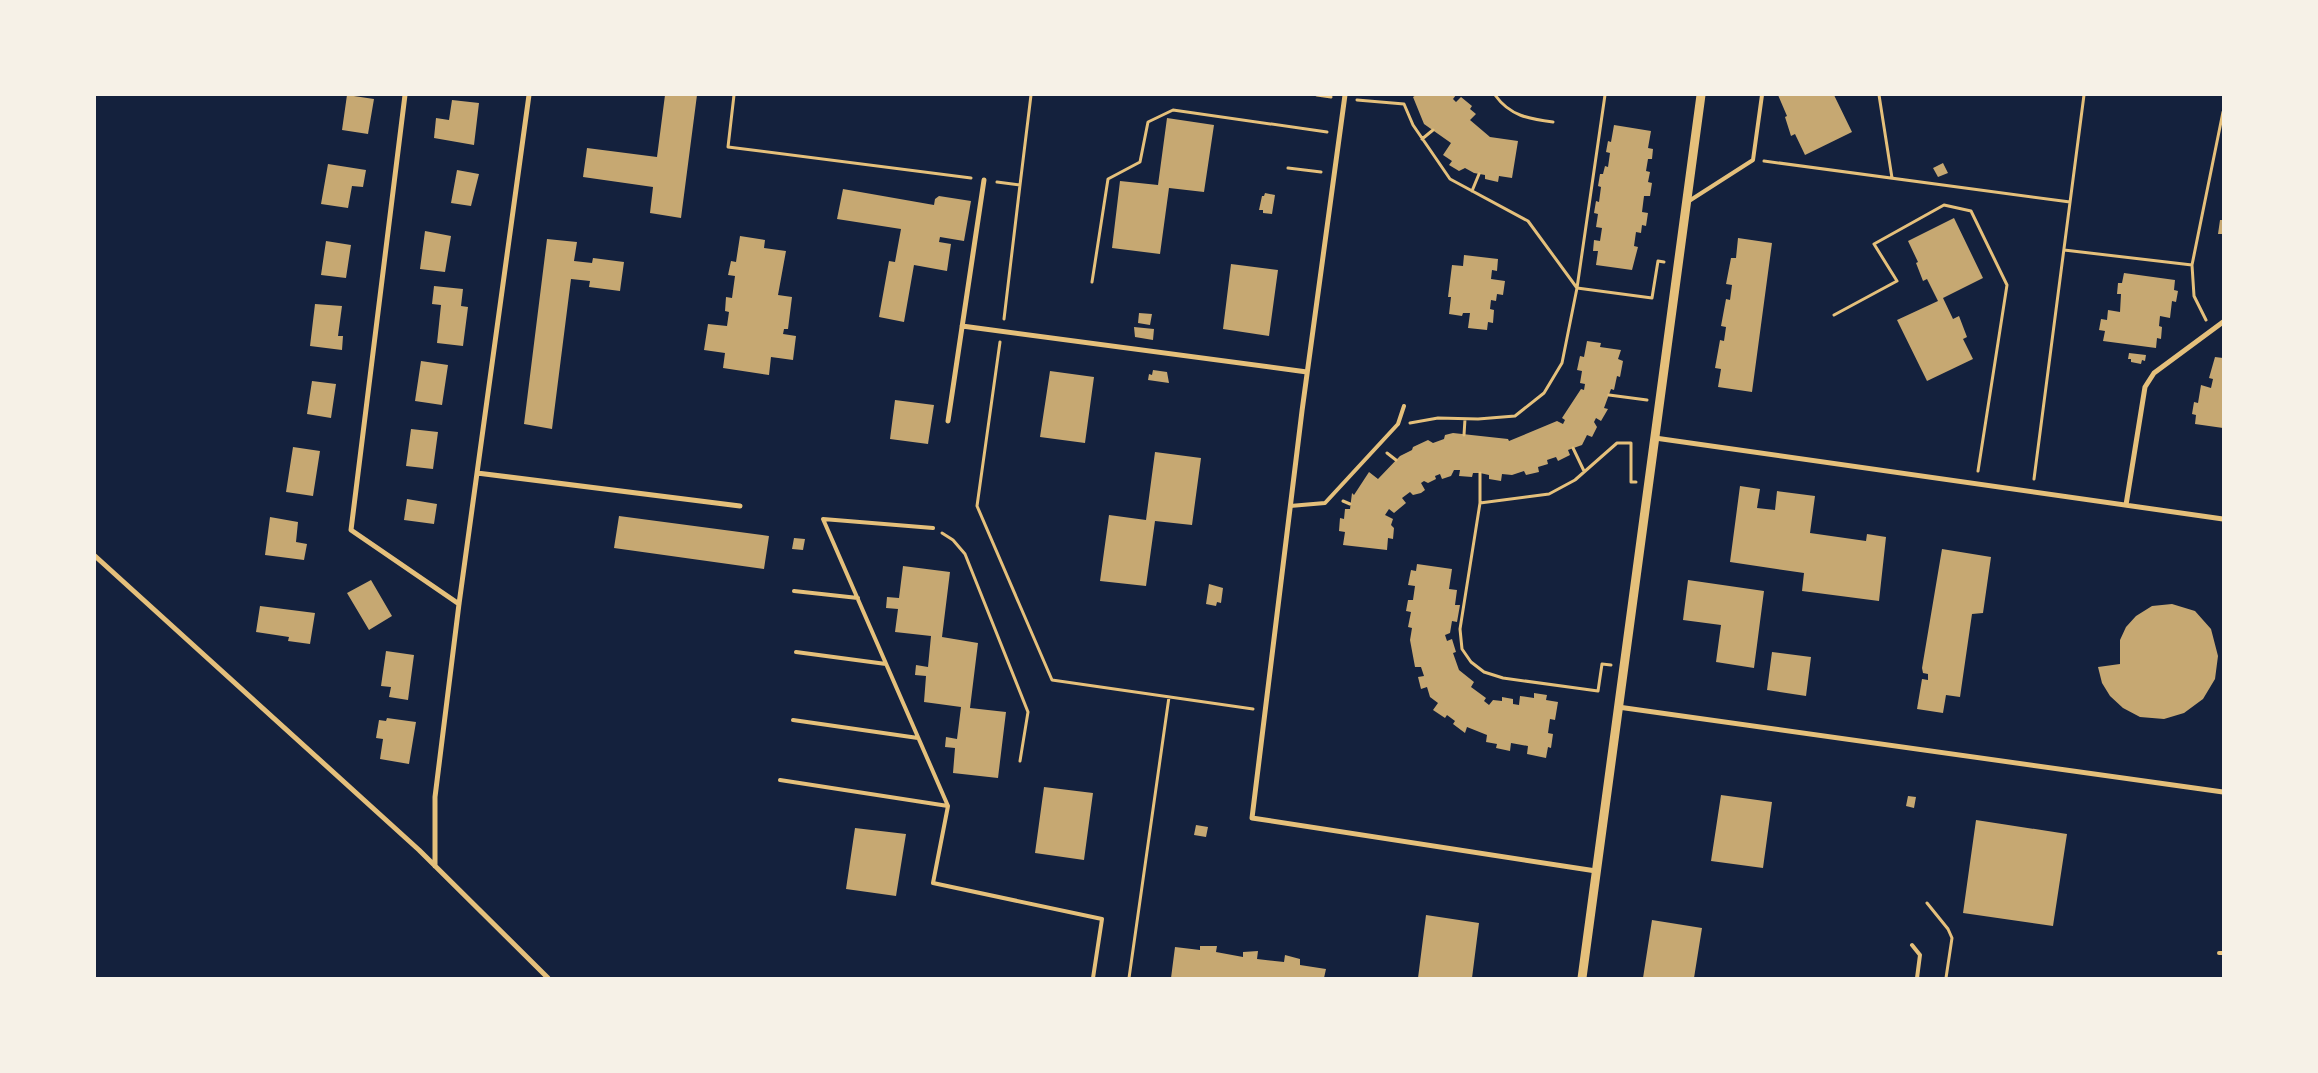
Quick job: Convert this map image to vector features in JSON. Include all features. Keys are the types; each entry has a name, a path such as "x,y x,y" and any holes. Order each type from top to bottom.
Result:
{"street":[{"path":"405,95 351,530 459,604"},
{"path":"435,866 435,797 459,604 529,95"},
{"path":"1582,978 1701,95"},
{"path":"1345,97 1307,372 1252,818 1596,871"},
{"path":"948,421 984,180"},
{"path":"2126,505 2145,387 2154,373 2223,322"},
{"path":"962,326 1307,372"},
{"path":"1655,438 2223,519"},
{"path":"477,473 740,506"},
{"path":"95,556 435,866 548,978"},
{"path":"1618,707 2223,792"}],"lane":[{"path":"1687,203 1753,160 1762,95"},
{"path":"1290,506 1325,503 1398,424 1404,406"},
{"path":"933,528 823,519 948,806 933,883 1102,919 1093,978"},
{"path":"794,591 858,598"},
{"path":"796,652 886,664"},
{"path":"793,720 918,738"},
{"path":"780,780 948,806"},
{"path":"1912,945 1920,956 1917,978"}],"path":[{"path":"734,95 728,147 1020,184"},
{"path":"1031,95 1002,332 978,506 1052,680 1265,711"},
{"path":"1495,95 1504,106 1524,118 1553,122"},
{"path":"1398,424 1438,418 1515,416 1544,393 1562,363 1578,288 1605,95"},
{"path":"1879,95 1892,178"},
{"path":"2032,492 2084,95"},
{"path":"1345,97 1404,104 1412,124 1450,179 1528,221 1578,288 1652,298 1658,261 1679,263"},
{"path":"1092,282 1108,179 1140,162 1148,122 1173,110 1340,134"},
{"path":"2212,330 2194,296 2192,265 2223,112"},
{"path":"1422,138 1432,130"},
{"path":"1753,160 2070,202"},
{"path":"1288,168 1334,173"},
{"path":"1472,191 1479,174"},
{"path":"1834,315 1897,280 1874,244 1944,206 1971,211 2007,285 1976,484"},
{"path":"2064,250 2192,265"},
{"path":"1609,395 1660,402"},
{"path":"1464,435 1465,418"},
{"path":"1480,503 1549,494 1575,480 1617,443 1631,443 1631,482 1649,483"},
{"path":"1573,448 1584,471"},
{"path":"1480,473 1480,503 1460,629 1462,649 1471,662 1484,672 1503,678 1598,691 1602,664 1624,665"},
{"path":"933,528 954,540 965,554 1028,712 1020,761"},
{"path":"1129,978 1169,697"},
{"path":"1927,903 1948,929 1952,938 1946,978"}],"building":[{"path":"347,95 374,99 368,134 342,130"},
{"path":"665,95 697,95 681,218 650,213 653,187 583,177 587,148 657,157"},
{"path":"1416,95 1456,95 1453,99 1456,102 1461,97 1472,106 1470,109 1476,114 1470,120 1490,137 1518,141 1512,178 1499,176 1498,182 1485,179 1485,175 1474,173 1465,168 1459,171 1449,165 1452,161 1443,155 1451,143 1424,124 1413,97"},
{"path":"1778,95 1834,95 1852,132 1805,155 1795,134 1791,136 1785,117 1787,116"},
{"path":"452,100 479,103 474,145 434,138 436,118 449,120"},
{"path":"1167,118 1214,125 1204,192 1169,188 1160,254 1112,248 1120,181 1158,185"},
{"path":"1614,125 1651,131 1648,148 1653,149 1652,159 1648,159 1646,171 1650,172 1648,182 1652,183 1650,196 1644,196 1642,212 1648,213 1646,226 1642,225 1641,233 1636,232 1634,246 1638,247 1632,270 1596,265 1598,251 1593,251 1594,240 1600,241 1602,228 1596,227 1598,214 1594,213 1596,201 1599,202 1601,187 1598,186 1600,174 1603,174 1605,166 1608,167 1610,153 1606,152 1608,141 1611,142"},
{"path":"1943,163 1948,173 1938,177 1933,168"},
{"path":"328,164 366,170 363,187 352,186 348,208 321,204"},
{"path":"457,170 479,174 471,206 451,203"},
{"path":"843,189 934,205 935,199 939,196 971,201 964,241 940,237 939,242 951,244 947,271 914,265 904,322 879,317 889,261 895,262 901,229 837,219"},
{"path":"1265,193 1275,195 1272,214 1263,213 1263,210 1259,210 1262,196"},
{"path":"1954,218 1983,278 1943,298 1953,319 1959,316 1967,337 1963,339 1973,359 1927,381 1897,320 1938,301 1927,279 1923,281 1916,263 1918,262 1908,241"},
{"path":"2220,220 2223,220 2223,234 2218,234"},
{"path":"425,231 451,236 445,272 420,269"},
{"path":"740,236 765,240 764,248 786,251 778,295 792,297 788,329 784,329 783,334 796,336 793,360 771,357 769,375 723,368 725,353 704,350 708,324 727,326 729,312 725,311 726,297 732,298 735,276 728,275 731,261 736,262"},
{"path":"1738,238 1772,243 1752,392 1718,387 1721,369 1715,368 1720,340 1724,341 1726,327 1721,326 1726,299 1730,300 1732,285 1726,284 1731,258 1736,258"},
{"path":"547,239 577,242 574,261 592,263 593,258 624,262 620,291 589,287 590,281 571,279 552,429 524,424"},
{"path":"326,241 351,245 346,278 321,275"},
{"path":"1464,255 1498,259 1497,271 1492,270 1491,279 1505,281 1503,295 1497,294 1496,301 1491,300 1490,309 1494,310 1493,323 1488,322 1487,330 1468,328 1470,313 1463,313 1462,316 1449,314 1451,297 1448,297 1452,265 1463,266"},
{"path":"1231,264 1278,270 1269,336 1223,329"},
{"path":"2124,273 2175,280 2174,290 2178,291 2176,302 2172,301 2170,318 2160,316 2159,326 2162,327 2161,339 2157,338 2156,348 2103,341 2105,331 2099,330 2101,319 2107,320 2108,310 2120,312 2121,294 2117,294 2118,283 2122,283"},
{"path":"434,286 463,289 461,306 468,307 463,346 437,343 441,305 432,304"},
{"path":"315,304 342,306 338,336 343,336 342,350 310,346"},
{"path":"1139,313 1152,314 1150,325 1138,323"},
{"path":"1134,327 1154,329 1153,340 1135,337"},
{"path":"1587,341 1601,343 1600,347 1621,350 1618,359 1623,361 1620,377 1617,376 1614,390 1611,389 1604,408 1608,409 1601,421 1596,418 1594,422 1597,427 1592,437 1587,435 1582,445 1568,450 1570,455 1558,461 1556,457 1547,460 1548,464 1538,467 1539,472 1526,475 1524,471 1512,475 1502,474 1501,481 1489,479 1489,475 1480,473 1473,473 1472,477 1459,476 1460,470 1454,470 1451,476 1442,479 1440,474 1435,476 1436,479 1428,483 1424,481 1421,483 1425,490 1413,495 1410,492 1402,498 1406,503 1394,513 1389,509 1385,515 1393,519 1391,525 1394,528 1393,539 1388,538 1387,550 1343,545 1345,532 1339,531 1340,518 1344,519 1345,509 1350,509 1352,493 1354,495 1369,472 1378,479 1400,456 1412,450 1413,447 1428,440 1433,443 1444,439 1445,435 1453,433 1508,439 1509,441 1557,421 1563,424 1565,420 1562,418 1581,389 1584,390 1585,384 1580,383 1582,371 1577,370 1580,356 1584,357"},
{"path":"2129,353 2146,355 2145,361 2142,360 2141,364 2131,362 2131,359 2128,359"},
{"path":"2215,357 2223,358 2223,428 2195,424 2196,415 2192,414 2194,402 2198,403 2201,385 2211,388 2213,379 2209,378"},
{"path":"421,361 448,365 442,405 415,401"},
{"path":"1153,370 1167,372 1169,383 1148,380 1149,374 1152,375"},
{"path":"1050,371 1094,377 1085,443 1040,437"},
{"path":"312,381 336,384 331,418 307,414"},
{"path":"895,400 934,405 928,444 890,439"},
{"path":"411,429 438,432 433,469 406,466"},
{"path":"293,447 320,451 313,496 286,492"},
{"path":"1155,452 1201,458 1192,525 1155,521 1146,586 1100,581 1109,515 1146,520"},
{"path":"1740,486 1760,489 1757,508 1775,510 1777,491 1815,496 1810,533 1866,541 1867,534 1886,537 1879,601 1802,591 1804,573 1730,562"},
{"path":"407,499 437,504 434,524 404,520"},
{"path":"619,516 769,536 764,569 614,548"},
{"path":"270,517 298,522 296,542 307,544 304,560 265,555"},
{"path":"794,538 805,539 803,550 792,549"},
{"path":"1942,549 1991,557 1983,613 1972,614 1960,697 1946,695 1943,713 1917,709 1922,679 1928,680 1928,674 1923,673 1922,668"},
{"path":"1417,564 1452,569 1449,589 1457,590 1455,605 1460,605 1457,622 1452,621 1450,633 1445,635 1447,641 1452,639 1456,652 1453,653 1459,670 1474,682 1471,687 1486,698 1484,701 1489,705 1493,700 1502,701 1502,697 1513,699 1513,704 1519,705 1520,696 1534,698 1534,693 1547,695 1546,700 1558,702 1555,720 1550,719 1548,733 1553,734 1551,748 1548,747 1546,758 1527,754 1528,746 1511,743 1510,751 1496,748 1497,744 1486,742 1487,735 1467,727 1465,733 1453,724 1455,721 1447,715 1445,718 1433,710 1438,703 1430,697 1427,687 1421,689 1418,677 1424,676 1421,667 1415,667 1410,640 1412,628 1408,627 1411,612 1406,611 1408,600 1413,600 1415,586 1408,585 1411,570 1416,571"},
{"path":"903,566 950,572 942,637 978,643 970,708 1006,712 998,778 953,773 955,748 945,747 946,737 957,739 961,707 924,702 926,676 915,675 916,665 928,667 931,636 895,632 898,609 886,608 887,597 899,598"},
{"path":"371,580 392,616 369,630 347,593"},
{"path":"1688,580 1764,591 1754,668 1716,662 1721,625 1683,620"},
{"path":"1209,584 1223,588 1221,603 1217,602 1216,606 1206,604"},
{"path":"2172,604 2195,611 2211,629 2218,656 2215,679 2203,699 2184,713 2164,719 2140,717 2123,708 2110,696 2102,683 2098,667 2120,664 2120,640 2126,627 2136,616 2152,606"},
{"path":"260,606 315,613 310,644 288,641 289,637 256,632"},
{"path":"386,651 414,655 408,700 389,697 391,687 381,686"},
{"path":"1772,652 1811,657 1806,696 1767,690"},
{"path":"387,718 416,722 409,764 380,759 383,739 376,738 379,720 386,721"},
{"path":"1044,787 1093,793 1084,860 1035,853"},
{"path":"1721,795 1772,802 1763,868 1711,861"},
{"path":"1908,796 1916,797 1914,808 1906,806"},
{"path":"1976,820 2067,834 2053,926 1963,913"},
{"path":"1196,825 1208,827 1206,837 1194,835"},
{"path":"855,828 906,834 896,896 846,889"},
{"path":"1426,915 1479,923 1472,978 1418,978"},
{"path":"1652,920 1702,928 1694,978 1643,978"},
{"path":"1200,946 1217,946 1216,952 1243,957 1243,952 1258,951 1257,959 1284,962 1285,955 1300,959 1300,965 1326,969 1324,978 1171,978 1175,947 1200,950"}]}
